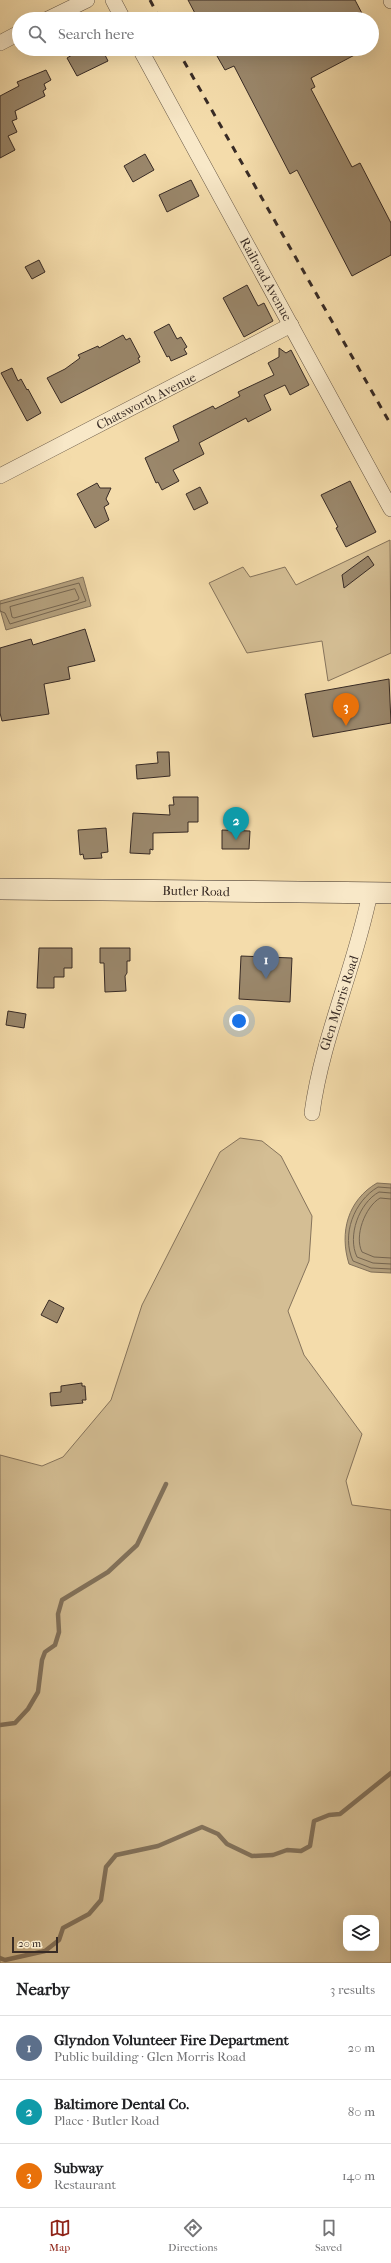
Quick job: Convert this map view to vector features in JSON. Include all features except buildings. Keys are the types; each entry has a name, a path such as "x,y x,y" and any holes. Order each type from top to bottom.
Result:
{"main road":[{"name":"Butler Road","path":"0,889 391,893"}],"street":[{"path":"62,12 87,0"},
{"path":"113,0 119,12"},
{"path":"0,43 12,37"},
{"name":"Railroad Avenue","path":"144,56 391,509"},
{"name":"Chatsworth Avenue","path":"0,476 291,325"},
{"name":"Glen Morris Road","path":"312,1113 321,1059 359,941 370,893"}],"shaded area":[{"path":"390,540 391,653 328,681 322,641 247,653 209,583 243,567 250,577 285,567 296,585"},
{"path":"240,1138 262,1141 281,1156 312,1216 309,1261 288,1311 304,1355 362,1434 346,1481 352,1505 391,1510 391,1963 0,1963 0,1455 42,1466 63,1457 111,1400 142,1305 220,1152"}],"water":[{"path":"83,577 91,606 6,630 0,609 0,601"},
{"path":"377,1183 391,1184 391,1273 371,1272 349,1264 346,1252 345,1240 348,1218 359,1198"}],"waterway":[{"path":"0,1725 15,1723 28,1709 38,1692 42,1660 45,1652 55,1645 59,1632 58,1614 62,1600 108,1572 137,1545 166,1484"},
{"path":"0,1958 5,1960 45,1951 59,1940 63,1928 89,1914 101,1900 106,1867 116,1855 158,1846 202,1827 218,1834 227,1844 252,1856 273,1855 287,1850 301,1851 310,1846 314,1821 329,1815 340,1814 391,1773"}],"railway":[{"path":"150,0 156,12"},
{"path":"181,56 391,425"}],"place":[{"name":"Subway","path":"346,726"},
{"name":"Baltimore Dental Co.","path":"236,840"},
{"name":"Glyndon Volunteer Fire Department","path":"266,979"}]}
